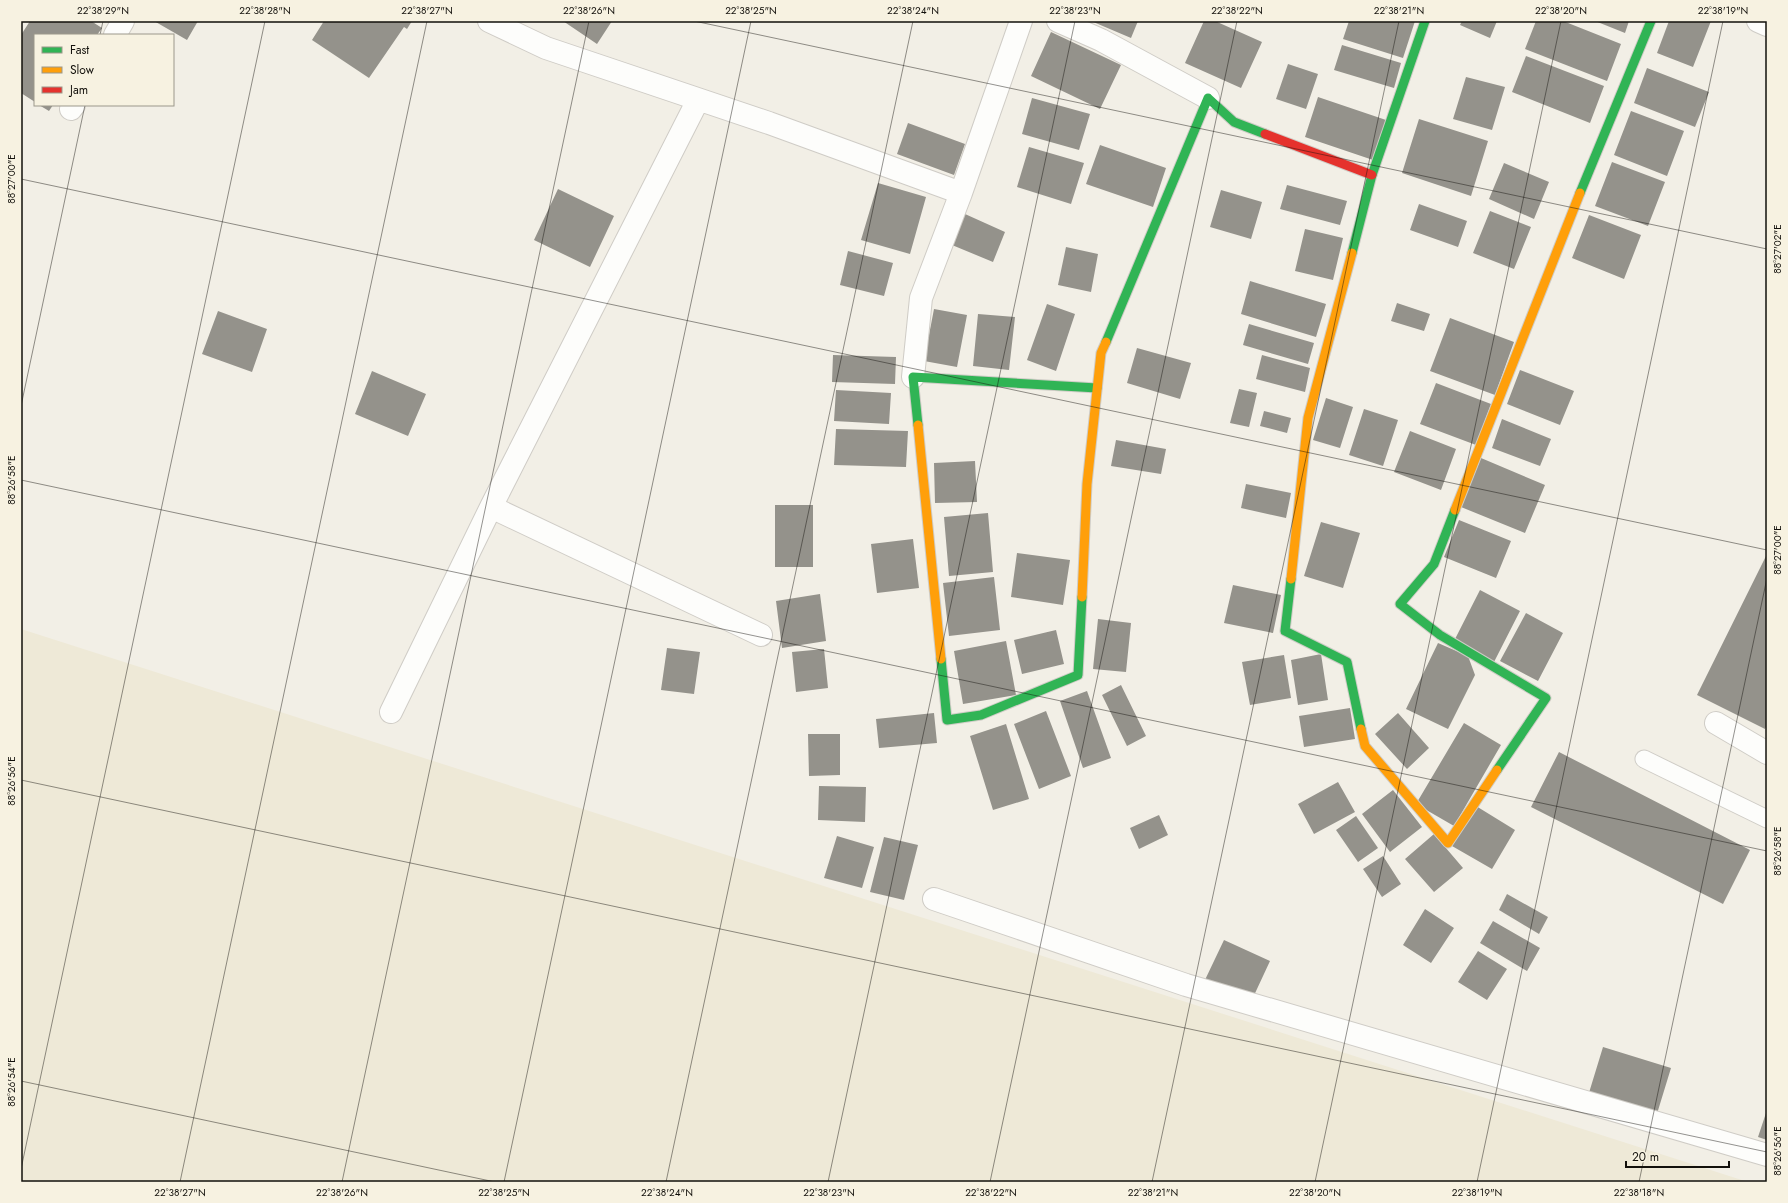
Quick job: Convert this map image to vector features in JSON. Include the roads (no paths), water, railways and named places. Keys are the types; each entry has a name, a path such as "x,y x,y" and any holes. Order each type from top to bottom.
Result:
{"street":[{"path":"116,34 123,21"},
{"path":"488,21 546,48 769,123 961,193"},
{"path":"1021,21 961,193 921,298 913,377 947,720 981,715 1078,675 1087,484 1101,353 1208,98"},
{"path":"1058,21 1101,40 1208,98 1234,122 1372,175"},
{"path":"1425,21 1372,175 1308,418 1285,631 1347,662 1364,746 1448,843 1546,698 1440,635 1400,604 1434,564 1560,242 1651,21"},
{"path":"1758,21 1767,25"},
{"path":"391,712 491,507 698,100"},
{"path":"913,377 1097,388"},
{"path":"491,507 761,635"},
{"path":"1716,723 1767,753"},
{"path":"934,899 1186,985 1767,1155"}],"lane":[{"path":"1644,759 1767,819"}]}
